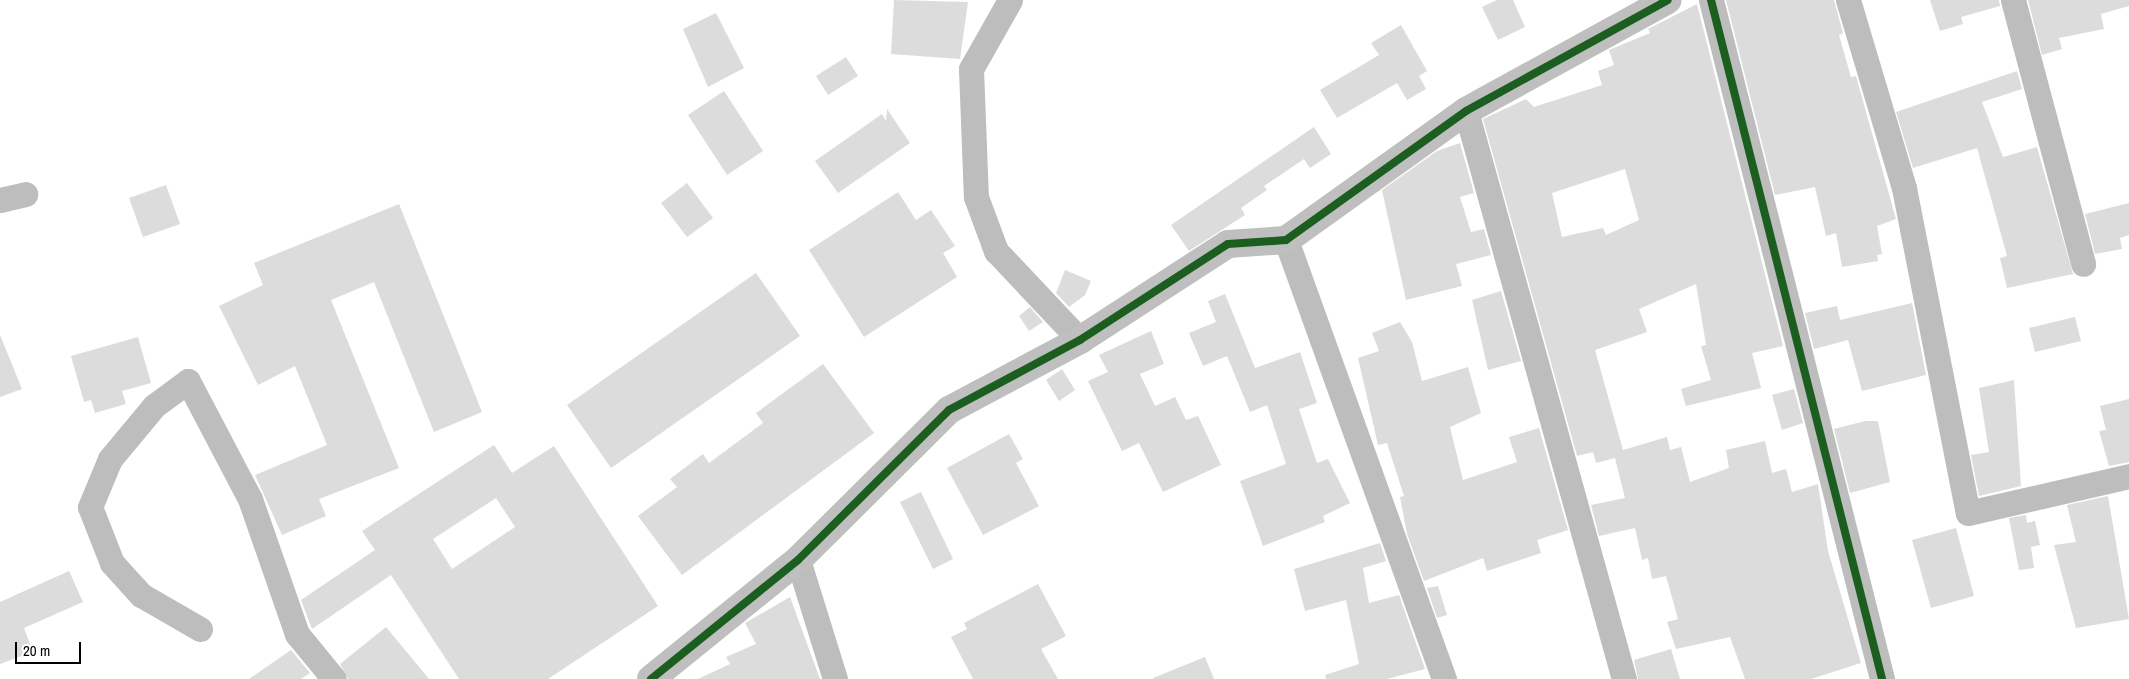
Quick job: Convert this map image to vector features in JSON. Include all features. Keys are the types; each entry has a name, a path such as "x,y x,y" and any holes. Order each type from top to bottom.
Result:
{"street":[{"path":"1010,0 971,68 976,197 996,251 1080,340"},
{"path":"653,678 798,560 949,410 1080,340 1228,244 1286,240 1466,111 1668,0"},
{"path":"1711,0 1882,679"},
{"path":"1848,0 1904,188 1968,513 2129,476"},
{"path":"2013,0 2083,264"},
{"path":"1466,111 1624,679"},
{"path":"0,200 25,194"},
{"path":"1286,240 1444,679"},
{"path":"200,629 141,595 112,563 90,507 110,458 154,406 188,381 250,499 297,634 334,679"},
{"path":"798,560 835,679"}],"building":[{"path":"894,0 968,2 960,59 891,54"},
{"path":"1497,0 1513,0 1525,27 1498,40 1482,7"},
{"path":"1726,0 1834,0 1843,33 1839,35 1851,77 1856,76 1896,219 1877,226 1882,254 1877,255 1878,261 1842,267 1836,233 1826,236 1815,187 1775,195"},
{"path":"1930,0 1999,0 2000,6 1961,17 1963,24 1940,31"},
{"path":"2028,0 2129,0 2129,6 2101,14 2104,29 2059,38 2062,49 2042,55"},
{"path":"1697,4 1783,346 1752,353 1761,388 1686,406 1681,389 1711,380 1701,346 1706,345 1696,284 1639,309 1647,332 1595,350 1623,450 1667,437 1670,450 1681,447 1690,482 1729,468 1726,450 1765,441 1772,473 1786,469 1792,492 1818,484 1828,551 1861,663 1811,679 1745,679 1730,637 1676,649 1667,622 1678,619 1666,576 1652,579 1648,558 1642,560 1635,528 1599,536 1591,505 1625,498 1615,458 1596,463 1593,452 1577,456 1483,119 1526,99 1534,107 1602,85 1598,71 1614,65 1609,50 1650,33 1648,29","holes":["1625,169 1639,220 1606,235 1603,228 1562,237 1552,193"]},
{"path":"716,13 744,68 708,87 683,29"},
{"path":"1401,25 1427,71 1419,76 1426,89 1407,100 1397,83 1337,118 1320,90 1379,55 1371,43"},
{"path":"846,57 858,76 828,95 816,76"},
{"path":"2017,71 2022,89 1982,102 2003,157 2037,147 2073,274 2007,288 2000,258 2007,256 1977,148 1913,168 1896,112"},
{"path":"724,91 763,151 727,175 688,115"},
{"path":"887,109 910,143 838,193 815,161 882,114 886,121"},
{"path":"1314,127 1331,154 1310,168 1304,159 1264,186 1267,190 1241,208 1245,215 1189,251 1171,225"},
{"path":"1460,143 1474,193 1460,197 1471,232 1484,229 1491,255 1456,264 1462,286 1406,300 1382,190 1437,151"},
{"path":"687,183 713,218 687,237 661,203"},
{"path":"166,185 180,224 143,237 129,198"},
{"path":"898,192 916,220 931,210 955,246 943,253 957,277 864,337 809,250"},
{"path":"2129,203 2129,235 2120,238 2122,249 2095,254 2085,214"},
{"path":"399,204 482,412 434,432 374,282 331,300 399,468 319,499 326,516 282,535 255,475 327,445 295,366 258,385 219,306 263,285 254,263"},
{"path":"1065,270 1091,281 1085,295 1069,307 1056,293"},
{"path":"756,273 800,336 611,468 567,405"},
{"path":"1501,291 1521,361 1488,370 1472,300"},
{"path":"1225,294 1255,368 1300,352 1317,403 1299,409 1317,463 1328,459 1350,503 1323,516 1325,522 1263,546 1240,481 1286,464 1267,405 1250,412 1227,356 1203,366 1189,333 1216,322 1208,301"},
{"path":"1912,303 1926,375 1862,391 1848,340 1814,349 1805,313 1837,306 1840,320"},
{"path":"1030,307 1043,322 1029,331 1019,316"},
{"path":"2075,317 2081,341 2035,352 2029,328"},
{"path":"1400,322 1412,342 1422,381 1468,367 1481,413 1450,427 1463,480 1517,462 1509,437 1539,428 1568,530 1537,540 1541,553 1487,571 1483,558 1424,581 1407,534 1400,497 1404,496 1387,443 1378,445 1358,358 1379,351 1372,333"},
{"path":"1151,331 1164,364 1140,374 1155,406 1175,397 1186,420 1198,416 1221,465 1163,492 1139,443 1122,451 1088,381 1108,372 1099,355"},
{"path":"0,335 22,389 0,397"},
{"path":"138,337 151,383 122,391 126,404 95,413 91,400 84,402 71,356"},
{"path":"823,364 874,433 682,575 638,516 677,487 670,479 703,454 709,463 763,423 756,413"},
{"path":"1062,369 1075,390 1059,401 1046,380"},
{"path":"2014,380 2021,486 1979,496 1971,455 1989,452 1979,388"},
{"path":"1794,389 1803,423 1782,430 1772,395"},
{"path":"2129,399 2129,462 2109,466 2099,431 2106,430 2100,406"},
{"path":"1865,421 1878,421 1890,482 1850,493 1834,429"},
{"path":"1009,434 1023,459 1016,463 1039,506 983,535 947,468"},
{"path":"494,445 512,473 554,446 658,606 548,679 459,679 391,575 312,629 301,600 375,550 362,531","holes":["496,498 515,527 452,569 433,539"]},
{"path":"921,492 953,559 933,569 900,502"},
{"path":"2108,496 2129,619 2076,628 2054,545 2076,542 2067,505"},
{"path":"2026,515 2027,523 2035,521 2040,545 2031,547 2034,568 2019,570 2009,518"},
{"path":"1956,528 1974,596 1931,608 1912,540"},
{"path":"1380,543 1386,561 1363,568 1369,603 1399,595 1425,669 1387,679 1326,679 1325,675 1359,664 1346,600 1305,611 1294,569"},
{"path":"69,571 83,602 24,628 33,652 0,664 0,602"},
{"path":"1038,584 1066,636 1041,649 1058,679 973,679 951,637 967,629 964,623"},
{"path":"1438,586 1447,615 1437,618 1427,588"},
{"path":"790,597 820,679 698,679 730,664 726,657 756,644 745,623"},
{"path":"386,627 429,679 348,679 340,664"},
{"path":"1671,649 1680,679 1638,679 1634,660"},
{"path":"291,650 310,673 301,679 249,679"},
{"path":"1205,657 1214,679 1153,679 1153,678"}],"cycle path":[{"path":"651,679 798,560 949,410 1080,340 1228,244 1286,240 1466,111 1668,0"},
{"path":"1711,0 1882,679"}]}
